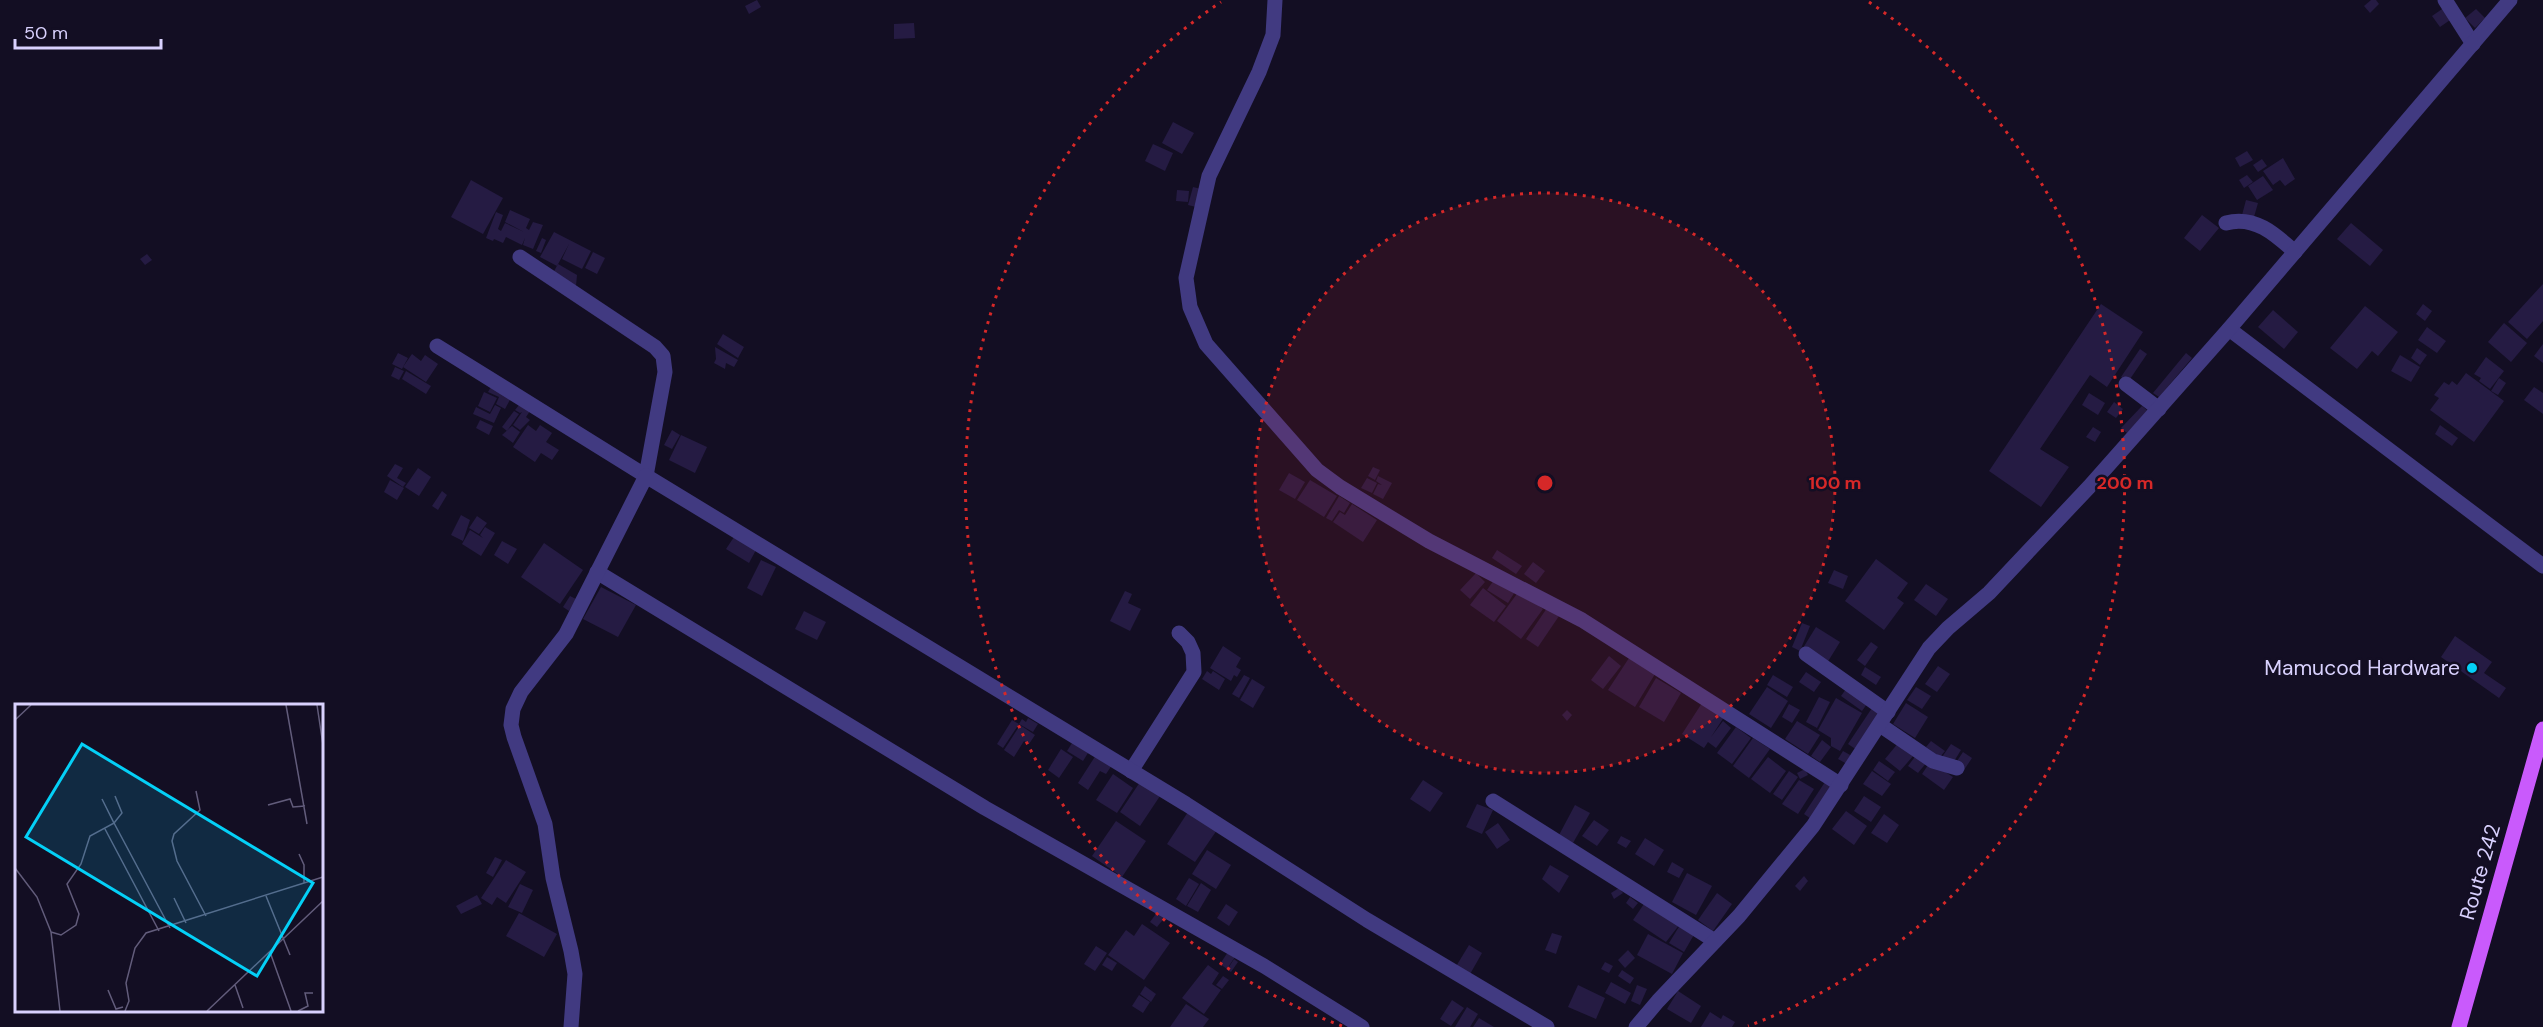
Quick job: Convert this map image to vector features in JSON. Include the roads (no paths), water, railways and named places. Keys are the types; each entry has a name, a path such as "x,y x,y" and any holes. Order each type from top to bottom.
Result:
{"main road":[{"name":"Route 242","path":"2459,1027 2538,769 2543,729"}],"street":[{"path":"1275,0 1273,35 1259,72 1209,176 1186,278 1190,307 1206,344 1317,470 1340,487 1429,541 1581,620 1841,785"},
{"path":"2445,0 2474,44"},
{"path":"1636,1027 1658,1000 1739,916 1806,834 1841,785 1929,648 1997,585 2089,488 2229,329 2511,0"},
{"path":"2226,223 2250,221 2274,233 2295,252"},
{"path":"520,257 655,347 663,356 666,372 646,476 566,634 520,692 513,709 511,725 545,824 553,878 571,951 575,974 571,1027"},
{"path":"2229,329 2543,566"},
{"path":"437,346 646,476 1246,841 1366,920 1547,1027"},
{"path":"2126,384 2159,408"},
{"path":"597,572 985,808 1264,966 1362,1027"},
{"path":"1131,771 1194,672 1193,652 1188,642 1179,633"},
{"path":"1806,654 1933,761 1957,768"},
{"path":"1493,801 1715,941"}],"place":[{"name":"Mamucod Hardware","path":"2472,668"}]}
